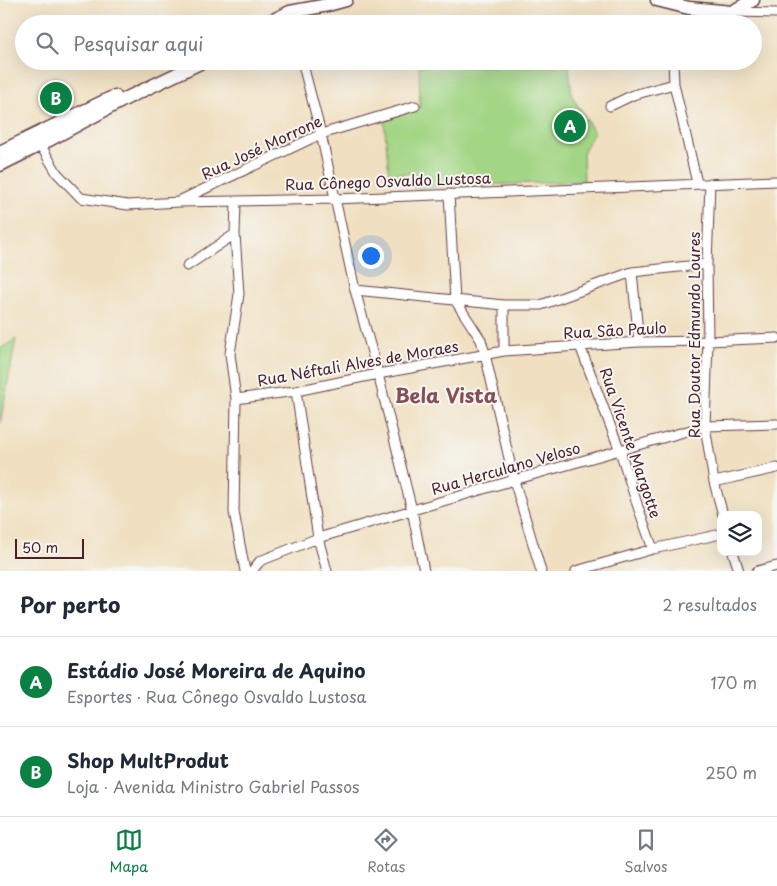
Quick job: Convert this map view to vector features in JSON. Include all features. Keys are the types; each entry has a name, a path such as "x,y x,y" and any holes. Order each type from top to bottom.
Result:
{"main road":[{"path":"302,15 346,0"},
{"path":"657,0 689,8 732,12 753,0"},
{"path":"0,165 37,140 176,70"},
{"path":"0,152 37,140"}],"street":[{"path":"732,12 777,13"},
{"path":"304,70 321,134 355,290 412,510 424,571"},
{"path":"673,70 674,84 697,183"},
{"path":"610,106 633,95 674,84"},
{"name":"Rua José Morrone","path":"179,202 321,134 415,106"},
{"name":"Rua Cônego Osvaldo Lustosa","path":"37,140 56,173 81,198 128,205 777,181"},
{"name":"Rua Doutor Edmundo Loures","path":"710,183 705,426 714,482 721,511"},
{"path":"449,194 455,300 481,340 514,480 541,571"},
{"path":"236,201 235,234 239,294 230,354 236,399 234,512 244,571"},
{"path":"187,266 235,234"},
{"path":"355,290 504,305 541,305 632,272 707,264"},
{"path":"632,272 639,342"},
{"path":"504,305 504,351"},
{"name":"Rua São Paulo","path":"485,354 504,351 639,342 777,338"},
{"name":"Rua Vicente Margotte","path":"580,346 620,451 653,549"},
{"name":"Rua Néftali Alves de Moraes","path":"236,399 296,391 485,354"},
{"path":"296,391 318,538 327,571"},
{"name":"Rua Herculano Veloso","path":"252,571 260,561 318,538 705,426 777,424"},
{"path":"714,482 777,468"},
{"path":"576,571 653,549 717,535"},
{"path":"734,556 739,571"},
{"path":"757,571 777,566"}],"green space":[{"path":"419,70 569,70 572,96 594,132 583,153 584,181 412,188 411,173 389,175 384,120 420,107"},
{"path":"16,339 0,424 0,349"}],"place":[{"name":"Shop MultProdut","path":"56,98"},
{"name":"Estádio José Moreira de Aquino","path":"570,126"}],"district":[{"name":"Bela Vista","path":"446,396"}]}
